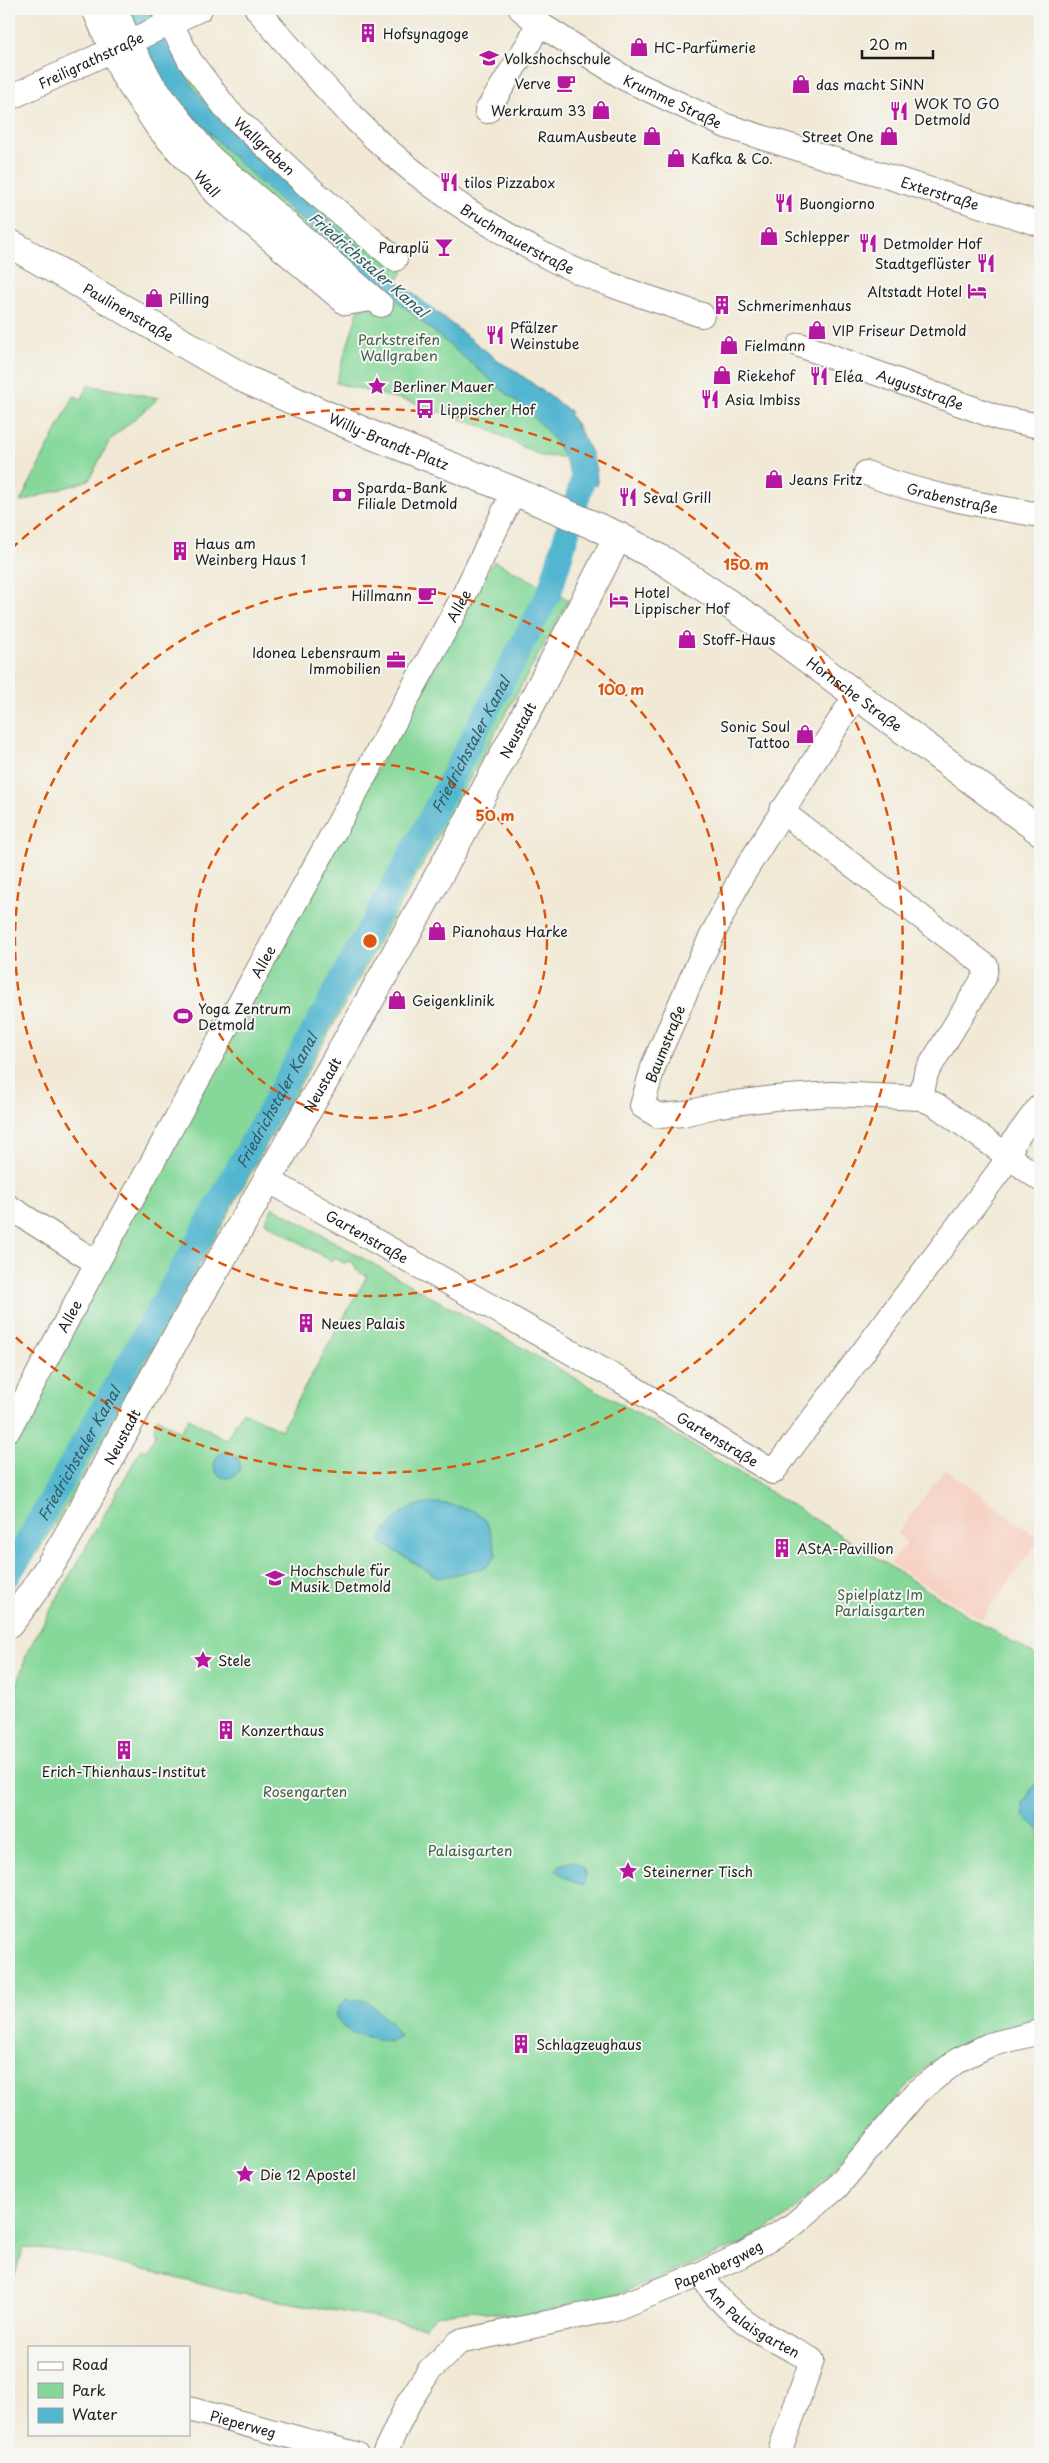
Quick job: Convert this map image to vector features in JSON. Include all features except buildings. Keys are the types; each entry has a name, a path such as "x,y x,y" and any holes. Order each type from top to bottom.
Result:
{"main road":[{"name":"Paulinenstraße","path":"10,247 247,380"},
{"name":"Willy-Brandt-Platz","path":"247,380 372,435 560,510 618,536 666,562"},
{"name":"Neustadt","path":"9,1624 36,1591 68,1538 171,1347 425,902 564,645 618,536"},
{"name":"Hornsche Straße","path":"666,562 774,634 1040,831"}],"street":[{"name":"Wall","path":"94,9 126,43"},
{"name":"Wall","path":"116,9 126,43 123,76 158,128 216,194 346,303 378,303"},
{"name":"Freiligrathstraße","path":"9,98 126,43 165,19 200,9"},
{"name":"Bruchmauerstraße","path":"257,9 359,123 432,185 547,257 638,294 702,315"},
{"path":"487,111 530,41 529,16"},
{"name":"Krumme Straße","path":"529,16 626,80 726,126 839,162"},
{"name":"Wallgraben","path":"165,19 190,60 228,111 312,190 395,259"},
{"name":"Exterstraße","path":"839,162 1040,224"},
{"name":"Auguststraße","path":"800,345 999,418 1040,426"},
{"name":"Grabenstraße","path":"866,473 903,488 985,506 1040,514"},
{"name":"Allee","path":"9,1429 97,1263 464,595 514,491"},
{"name":"Baumstraße","path":"856,695 741,877 698,964 654,1064 642,1106 659,1116 774,1098 832,1094 921,1098 936,1105 1040,1179"},
{"path":"781,812 986,966 984,978 926,1073 921,1098"},
{"name":"Gartenstraße","path":"268,1180 628,1384 773,1472 1009,1157 1014,1141 1040,1106"},
{"path":"9,1207 97,1263"},
{"name":"Papenbergweg","path":"384,2454 409,2402 429,2371 459,2342 616,2308 701,2274 742,2255 794,2226 836,2188 917,2092 958,2060 989,2046 1040,2032"},
{"name":"Am Palaisgarten","path":"701,2274 712,2293 750,2327 812,2360 781,2448"},
{"name":"Pieperweg","path":"190,2410 356,2454"}],"shaded area":[{"path":"945,1469 1040,1539 982,1619 890,1564 907,1543 897,1534"}],"green space":[{"name":"Parkstreifen Wallgraben","path":"171,48 384,257 403,272 397,281 501,363 514,370 571,412 569,415 577,425 592,458 541,456 484,427 415,403 336,383 359,308 221,186 146,59"},
{"path":"88,385 159,398 110,440 89,480 20,502 74,396 82,399"},
{"path":"494,561 569,600 70,1499 32,1561 9,1592 9,1438 255,988"},
{"name":"Palaisgarten","path":"273,1207 743,1475 1040,1658 1040,2020 1033,2025 967,2042 942,2054 918,2074 824,2180 788,2216 742,2244 619,2294 521,2317 472,2310 436,2315 425,2327 232,2292 73,2252 24,2248 9,2293 9,1713 27,1652 141,1449 146,1451 156,1434 154,1429 157,1418 180,1432 189,1418 226,1440 243,1411 281,1430 367,1276 356,1270 355,1265 350,1261 344,1263 334,1257 331,1261 265,1222"}],"water":[{"path":"171,48 192,86 214,114 265,165 397,281 501,363 514,370 571,412 569,415 580,431 593,458 597,486 570,472 564,456 556,443 524,408 266,188 203,126 146,59"},
{"path":"227,1452 236,1456 240,1465 236,1474 227,1478 218,1474 214,1465 218,1456"},
{"path":"440,1503 475,1511 486,1522 490,1530 496,1555 487,1567 439,1578 379,1541 391,1523 404,1512 419,1505"},
{"path":"1035,1784 1040,1784 1040,1831 1024,1816 1023,1803"},
{"path":"573,1861 584,1870 583,1885 571,1881 555,1870 560,1865"},
{"path":"346,1999 367,2001 390,2022 400,2036 389,2042 352,2033 343,2027 336,2017 338,2008"}],"waterway":[{"name":"Friedrichstaler Kanal","path":"137,9 158,54 177,81"},
{"name":"Friedrichstaler Kanal","path":"9,1574 189,1257 427,825 550,591 583,479 581,461 574,447"}],"place":[{"name":"Hofsynagoge","path":"368,33"},
{"name":"HC-Parfümerie","path":"639,47"},
{"name":"Volkshochschule","path":"489,58"},
{"name":"Verve","path":"566,83"},
{"name":"das macht SiNN","path":"801,84"},
{"name":"Werkraum 33","path":"601,110"},
{"name":"WOK TO GO Detmold","path":"899,111"},
{"name":"RaumAusbeute","path":"652,136"},
{"name":"Street One","path":"889,136"},
{"name":"Kafka & Co.","path":"676,158"},
{"name":"tilos Pizzabox","path":"449,182"},
{"name":"Buongiorno","path":"784,203"},
{"name":"Schlepper","path":"769,236"},
{"name":"Detmolder Hof","path":"868,243"},
{"name":"Paraplü","path":"444,247"},
{"name":"Stadtgeflüster","path":"986,263"},
{"name":"Altstadt Hotel","path":"977,291"},
{"name":"Pilling","path":"154,298"},
{"name":"Schmerimenhaus","path":"722,305"},
{"name":"VIP Friseur Detmold","path":"817,330"},
{"name":"Pfälzer Weinstube","path":"495,335"},
{"name":"Fielmann","path":"729,345"},
{"name":"Riekehof","path":"722,375"},
{"name":"Eléa","path":"819,376"},
{"name":"Berliner Mauer","path":"377,386"},
{"name":"Asia Imbiss","path":"710,399"},
{"name":"Lippischer Hof","path":"425,409"},
{"name":"Jeans Fritz","path":"774,479"},
{"name":"Sparda-Bank Filiale Detmold","path":"342,495"},
{"name":"Seval Grill","path":"628,497"},
{"name":"Haus am Weinberg Haus 1","path":"180,551"},
{"name":"Hillmann","path":"427,595"},
{"name":"Hotel Lippischer Hof","path":"619,600"},
{"name":"Stoff-Haus","path":"687,639"},
{"name":"Idonea Lebensraum Immobilien","path":"396,660"},
{"name":"Sonic Soul Tattoo","path":"805,734"},
{"name":"Pianohaus Harke","path":"437,931"},
{"name":"Geigenklinik","path":"397,1000"},
{"name":"Yoga Zentrum Detmold","path":"183,1016"},
{"name":"Neues Palais","path":"306,1323"},
{"name":"AStA-Pavillion","path":"782,1548"},
{"name":"Hochschule für Musik Detmold","path":"275,1578"},
{"name":"Stele","path":"203,1660"},
{"name":"Konzerthaus","path":"226,1730"},
{"name":"Erich-Thienhaus-Institut","path":"124,1750"},
{"name":"Steinerner Tisch","path":"628,1871"},
{"name":"Schlagzeughaus","path":"521,2044"},
{"name":"Die 12 Apostel","path":"245,2174"}],"park label":[{"name":"Spielplatz Im Parlaisgarten","path":"880,1602"},
{"name":"Rosengarten","path":"305,1791"}]}
